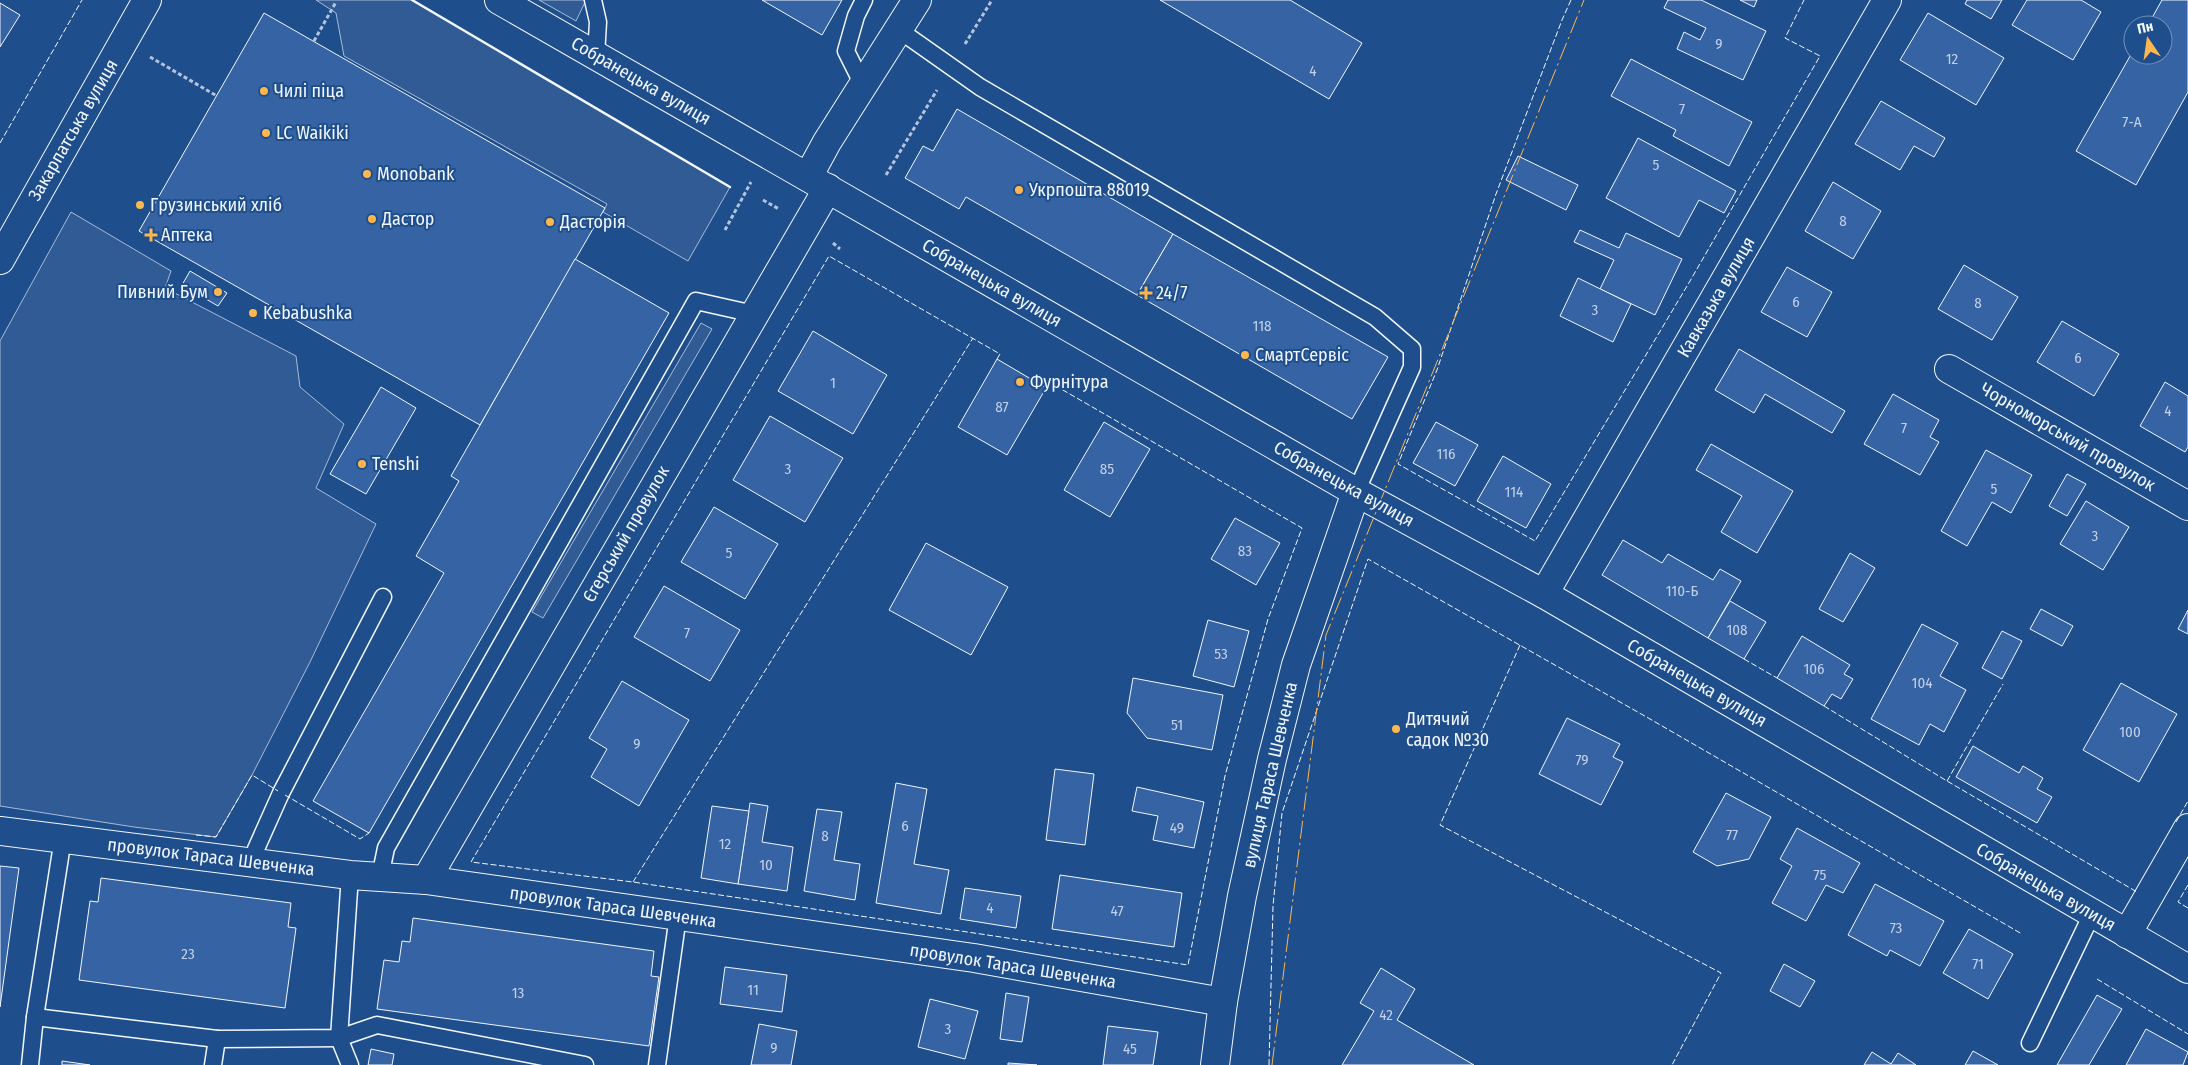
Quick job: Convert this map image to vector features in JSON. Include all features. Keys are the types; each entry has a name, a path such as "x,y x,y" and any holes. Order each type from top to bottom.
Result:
{"street":[{"name":"Закарпатська вулиця","path":"0,260 147,0"},
{"name":"Собранецька вулиця","path":"499,0 1356,492 1544,594 2188,969"},
{"name":"Єгерський провулок","path":"426,880 754,314 818,183 827,142 918,0"},
{"name":"Кавказька вулиця","path":"1544,594 1887,0"},
{"name":"Чорноморський провулок","path":"1949,369 2188,506"},
{"name":"вулиця Тараса Шевченка","path":"1216,1065 1223,1002 1248,869 1272,759 1296,665 1356,492"},
{"path":"2126,934 2188,828"},
{"name":"провулок Тараса Шевченка","path":"0,831 350,875 426,880 974,958 1223,1002"}],"lane":[{"path":"593,0 598,22 596,56"},
{"path":"864,0 856,16 846,51 864,87"},
{"path":"899,30 980,87 1375,318 1412,350 1412,367 1356,492"},
{"path":"380,877 386,848 696,301 754,314"},
{"path":"254,863 256,849 281,793 383,597"},
{"path":"30,1065 35,1017 63,838"},
{"path":"350,875 339,1038 350,1065"},
{"path":"2030,1043 2092,914"},
{"path":"657,1065 678,916"},
{"path":"35,1017 217,1039 339,1038 377,1024 586,1065"},
{"path":"213,1065 217,1039"}],"path":[{"path":"314,41 336,2"},
{"path":"149,56 217,96"},
{"path":"725,230 751,182"}],"shaded area":[{"path":"316,0 412,0 730,187 688,261 603,212 607,204 344,56 336,13"},
{"path":"539,0 586,0 576,21"},
{"path":"71,212 171,271 165,288 296,356 300,387 344,424 316,488 376,524 310,662 252,775 216,837 134,827 0,806 0,341"},
{"path":"701,323 712,329 543,618 532,612"}],"building":[{"path":"762,0 842,0 822,35"},
{"path":"1160,0 1290,0 1362,43 1329,99"},
{"path":"1668,0 1701,0 1766,31 1743,80 1677,49 1684,32 1700,40 1706,28 1664,8"},
{"path":"1740,0 1757,0 1754,7"},
{"path":"1967,0 2002,0 1991,19 1965,4"},
{"path":"2027,0 2081,0 2101,12 2073,60 2012,25"},
{"path":"2162,0 2188,0 2188,92 2136,185 2076,151 2125,65 2173,65 2173,15 2154,15"},
{"path":"0,3 20,15 0,47"},
{"name":"Дастор","path":"264,13 605,208 480,425 139,231"},
{"path":"1928,13 2004,58 1976,105 1900,60"},
{"path":"1631,59 1752,122 1729,166 1673,136 1676,130 1611,96"},
{"path":"1881,101 1945,138 1934,157 1914,146 1900,170 1855,144"},
{"path":"957,109 1173,234 1137,295 966,197 959,209 905,178 923,146 933,151"},
{"path":"1638,138 1736,191 1724,213 1699,200 1679,237 1606,198"},
{"path":"1518,156 1578,185 1566,210 1506,180"},
{"path":"1833,182 1881,211 1853,259 1805,231"},
{"path":"1580,230 1619,248 1626,233 1682,259 1655,315 1600,289 1614,260 1574,242"},
{"path":"1173,234 1388,357 1352,419 1137,295"},
{"path":"575,259 669,313 369,833 313,801 444,573 416,556 459,481 451,476"},
{"path":"1964,265 2018,297 1992,340 1938,309"},
{"path":"1787,267 1832,292 1807,337 1761,312"},
{"path":"190,271 227,293 218,306 182,285"},
{"path":"1578,278 1631,304 1613,342 1560,316"},
{"path":"2062,321 2119,354 2094,396 2037,362"},
{"path":"813,331 887,375 853,434 778,391"},
{"path":"1739,349 1845,411 1832,433 1765,394 1754,413 1715,390"},
{"path":"997,359 1046,388 1007,455 958,427"},
{"path":"2165,382 2188,396 2188,447 2185,452 2140,426"},
{"path":"381,387 416,408 366,494 330,474"},
{"path":"1893,394 1939,420 1930,437 1939,442 1920,475 1864,444"},
{"path":"770,416 843,458 805,522 733,480"},
{"path":"1104,422 1150,449 1110,517 1064,490"},
{"path":"1436,422 1478,445 1455,486 1413,463"},
{"path":"1711,444 1793,491 1757,553 1721,532 1742,496 1696,470"},
{"path":"1986,450 2032,475 2011,513 1992,502 1967,546 1941,531"},
{"path":"1503,456 1551,484 1526,528 1477,501"},
{"path":"2067,474 2086,484 2067,516 2049,506"},
{"path":"2086,501 2129,527 2103,570 2060,544"},
{"path":"714,507 778,544 745,599 681,562"},
{"path":"1235,518 1280,543 1256,585 1211,559"},
{"path":"1623,540 1662,563 1668,554 1713,580 1720,569 1741,581 1708,638 1602,575"},
{"path":"926,543 1008,587 971,655 889,610"},
{"path":"1850,553 1875,568 1843,622 1819,609"},
{"path":"664,586 740,630 710,681 634,637"},
{"path":"1730,601 1766,622 1744,659 1708,638"},
{"path":"2041,609 2073,626 2062,646 2030,629"},
{"path":"2188,610 2188,634 2178,629"},
{"path":"1208,620 1249,631 1234,687 1193,676"},
{"path":"1922,624 1958,643 1940,676 1966,690 1944,732 1930,724 1919,745 1871,719"},
{"path":"2002,631 2022,641 2002,679 1982,668"},
{"path":"1802,636 1850,665 1844,674 1853,679 1841,699 1832,694 1824,706 1777,678"},
{"path":"1133,678 1223,695 1212,750 1147,738 1127,713"},
{"path":"622,681 689,720 639,806 591,777 607,749 589,738"},
{"path":"2121,683 2177,714 2139,782 2083,750"},
{"path":"1567,718 1620,744 1613,757 1623,762 1601,805 1539,774"},
{"path":"1973,746 2019,773 2023,766 2043,778 2037,789 2052,797 2037,823 1956,777"},
{"path":"1055,769 1094,774 1085,845 1046,840"},
{"path":"896,783 927,789 914,864 949,870 941,914 876,903"},
{"path":"1137,787 1204,802 1194,848 1153,840 1158,816 1132,811"},
{"path":"1726,793 1771,817 1749,859 1717,866 1693,852"},
{"path":"750,803 768,806 762,842 793,847 787,891 738,884"},
{"path":"712,806 749,811 738,884 701,878"},
{"path":"817,809 842,812 834,860 860,864 855,900 804,891"},
{"path":"1797,828 1860,863 1843,893 1826,885 1806,921 1772,903 1792,866 1780,859"},
{"path":"0,866 19,868 0,1007"},
{"path":"1060,875 1182,893 1174,947 1052,929"},
{"path":"101,878 291,903 288,927 296,928 285,1008 79,980 90,901 98,902"},
{"path":"1875,884 1944,921 1920,966 1890,950 1887,956 1848,935"},
{"path":"965,888 1021,896 1016,928 960,919"},
{"path":"413,918 654,951 651,976 659,977 649,1046 377,1009 384,960 399,962 402,941 410,942"},
{"path":"1969,929 2013,954 1988,999 1943,973"},
{"path":"1784,964 1815,981 1800,1007 1770,991"},
{"path":"725,967 787,975 782,1012 720,1004"},
{"path":"1381,968 1415,989 1397,1020 1474,1065 1342,1065 1374,1011 1360,1003"},
{"path":"1006,993 1029,997 1022,1042 1000,1039"},
{"path":"2097,995 2122,1009 2089,1065 2057,1065"},
{"path":"930,999 978,1011 965,1059 918,1047"},
{"path":"759,1024 797,1031 791,1065 751,1065"},
{"path":"1108,1026 1158,1032 1153,1065 1103,1065"},
{"path":"2146,1029 2188,1052 2183,1065 2126,1065"},
{"path":"371,1049 394,1054 392,1065 368,1065"},
{"path":"1973,1051 1998,1065 1965,1065"},
{"path":"1872,1052 1891,1064 1898,1053 1916,1065 1864,1065"},
{"path":"62,1061 90,1065 62,1065"},
{"path":"1008,1063 1037,1065 1008,1065"}],"fence":[{"path":"0,143 82,0"},
{"path":"1571,0 1496,194 1437,370 1398,464 1535,541 1690,281 1820,56 1785,38 1804,0"},
{"path":"997,359 1000,354 829,256 471,862 633,882 1188,965 1225,776 1268,619 1302,528 1049,382 1046,388"},
{"path":"633,882 973,338"},
{"path":"1269,1065 1273,906 1282,813 1368,559 2022,934"},
{"path":"1520,645 1440,825 1721,973 1672,1065"},
{"path":"1744,659 1777,678"},
{"path":"1947,781 2003,684"},
{"path":"1824,706 1947,781 2137,892"},
{"path":"196,835 216,837 252,775 278,791"},
{"path":"285,795 360,839 369,833"},
{"path":"2176,822 2188,801"},
{"path":"2188,885 2178,902 2188,908"},
{"path":"2097,979 2188,1034"}],"wall":[{"path":"412,0 730,187"}],"power":[{"path":"1272,1065 1326,635 1584,0"}],"place":[{"name":"Чилі піца","path":"264,91"},
{"name":"LC Waikiki","path":"266,133"},
{"name":"Monobank","path":"367,174"},
{"name":"Укрпошта 88019","path":"1019,190"},
{"name":"Грузинський хліб","path":"140,205"},
{"name":"Дастор","path":"372,219"},
{"name":"Дасторія","path":"550,222"},
{"name":"Аптека","path":"151,235"},
{"name":"Пивний Бум","path":"218,292"},
{"name":"24/7","path":"1146,293"},
{"name":"Kebabushka","path":"253,313"},
{"name":"СмартСервіс","path":"1245,355"},
{"name":"Фурнітура","path":"1020,382"},
{"name":"Tenshi","path":"362,464"},
{"name":"Дитячий садок №30","path":"1396,729"}]}
